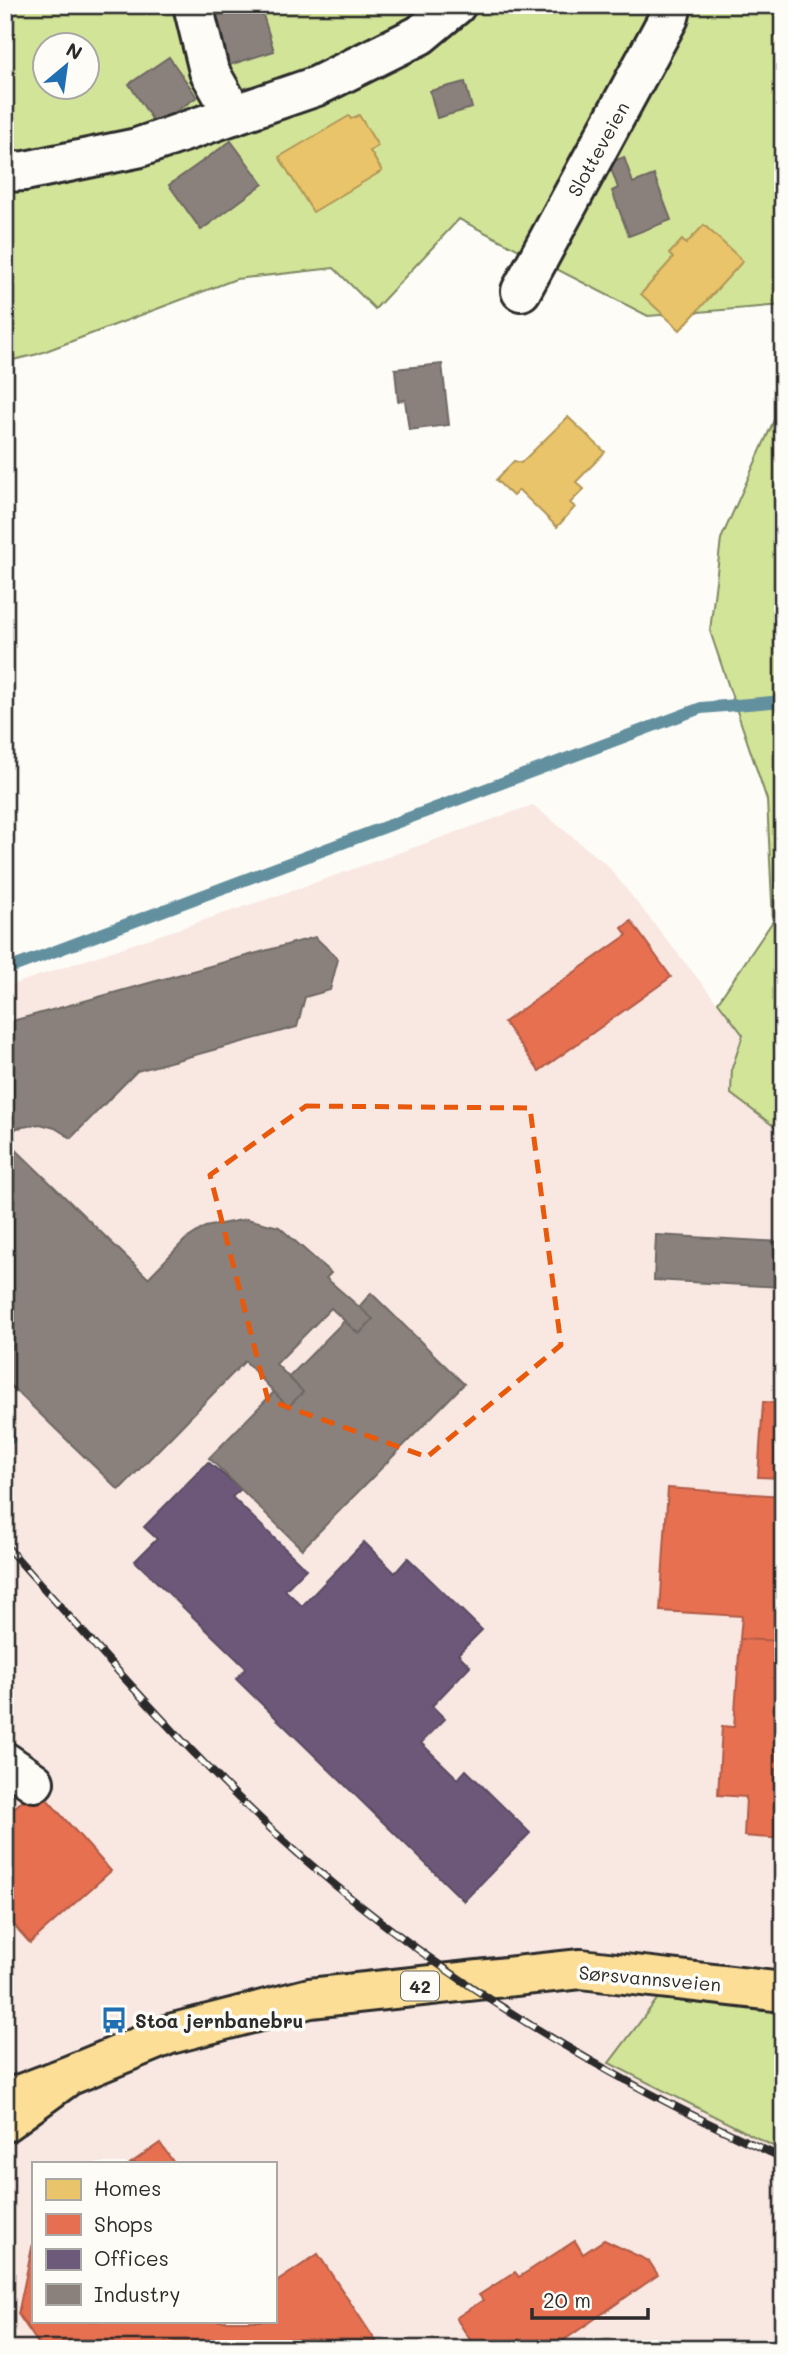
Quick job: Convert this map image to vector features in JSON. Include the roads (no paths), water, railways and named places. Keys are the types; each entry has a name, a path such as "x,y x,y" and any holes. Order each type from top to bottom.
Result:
{"main road":[{"name":"Sørsvannsveien","path":"5,2100 170,2034 310,1998 581,1969 783,1992"},
{"name":"Sørsvannsveien","path":"5,2122 68,2076"}],"street":[{"path":"193,5 209,71 234,115"},
{"path":"5,172 25,171 137,148 317,86 420,36 456,5"},
{"name":"Slotteveien","path":"521,290 663,29 672,5"}],"waterway":[{"path":"5,970 701,708 783,701"},
{"path":"5,1417 9,1439 5,1441"}],"railway":[{"path":"5,1545 228,1788 309,1863 363,1908 476,1990 535,2028 656,2097 783,2158"}],"place":[{"name":"Stoa jernbanebru","path":"114,2020"}]}
